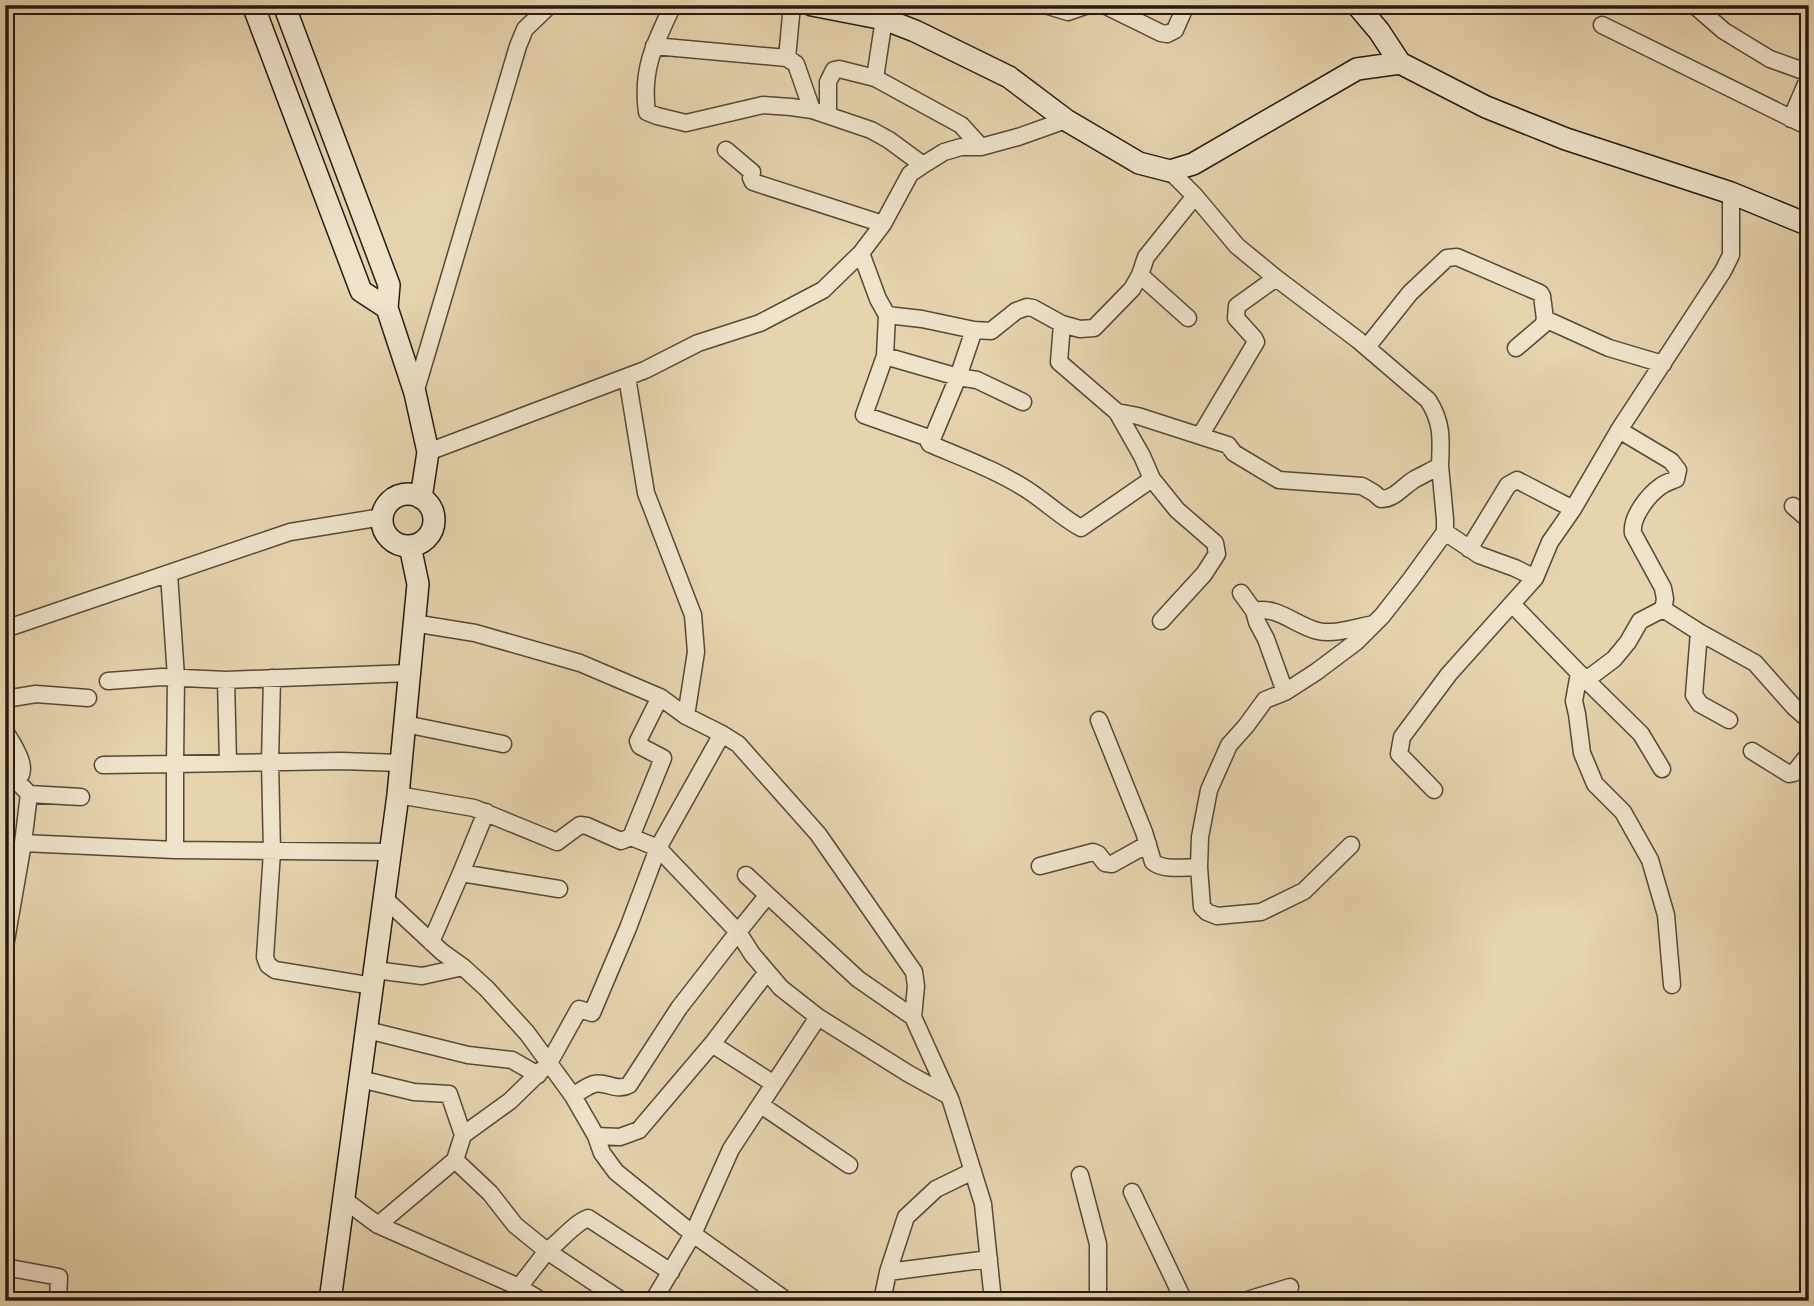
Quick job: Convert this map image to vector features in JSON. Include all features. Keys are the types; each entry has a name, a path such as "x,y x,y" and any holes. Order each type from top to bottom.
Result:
{"street":[{"path":"253,5 361,291 387,308"},
{"path":"284,5 390,285 387,308 415,393 428,452 421,498"},
{"path":"415,393 518,46 525,29 550,5"},
{"path":"673,5 654,46 645,81 647,112 686,122 763,105 820,112 871,130 890,140 923,165"},
{"path":"787,58 792,5"},
{"path":"812,5 884,19 915,31 1009,77 1066,120 1139,163 1170,171 1237,246 1367,347 1428,400 1436,412 1441,430 1440,466 1445,532 1411,579 1356,642 1285,692 1265,700 1229,745 1209,790 1200,837 1202,907 1217,916 1261,912 1304,891 1351,845"},
{"path":"1045,5 1068,12 1088,5"},
{"path":"1104,5 1167,34 1175,30 1186,5"},
{"path":"1357,5 1379,31 1400,63 1486,107 1566,139 1731,194 1809,225"},
{"path":"1694,5 1724,31 1770,59 1809,75 1791,119"},
{"path":"875,78 884,19"},
{"path":"1602,25 1809,127"},
{"path":"654,46 787,58 796,64 820,112"},
{"path":"1170,171 1193,164 1357,69 1400,63"},
{"path":"820,112 828,82 834,70 839,69 875,78 961,125 981,147"},
{"path":"428,452 645,370 698,344 760,323 823,289 861,253 883,224 910,174 923,165 944,152 961,147 981,147 1066,120"},
{"path":"726,150 752,172 753,182 883,224"},
{"path":"1434,790 1399,754 1402,737 1449,674 1535,578 1550,542 1573,509 1619,430 1723,271 1731,255 1731,194"},
{"path":"887,315 990,331 1027,307 1062,324 1080,329 1094,328 1132,289 1146,257 1195,196"},
{"path":"861,253 878,299 887,315 885,356 864,415 926,436 930,444 995,471 1029,491 1081,528 1152,480"},
{"path":"1367,347 1410,293 1447,258 1457,257 1537,290 1542,296 1545,319 1543,325 1516,348"},
{"path":"1140,275 1188,317"},
{"path":"1200,436 1256,342 1236,318 1237,306 1276,278"},
{"path":"1545,319 1609,348 1663,364"},
{"path":"1062,324 1059,362 1117,412 1152,480 1177,510 1215,543 1217,548 1217,554 1204,574 1161,621"},
{"path":"930,444 974,330"},
{"path":"885,356 977,380 1023,402"},
{"path":"627,377 646,493 693,615 696,652 685,716"},
{"path":"1117,412 1138,416 1228,445 1234,453 1279,480 1362,486 1381,499 1394,496 1411,481 1440,466"},
{"path":"1619,430 1671,461 1678,470 1676,479 1662,485 1650,497 1632,527 1663,589 1663,609"},
{"path":"1469,549 1508,485 1517,480 1573,509"},
{"path":"410,494 428,503 433,512 434,523 427,539 419,544 402,546 387,536 382,517 394,498 410,494"},
{"path":"1793,506 1809,520"},
{"path":"5,629 290,532 382,517"},
{"path":"1445,532 1469,549 1535,578"},
{"path":"330,1301 398,795 418,584 410,546"},
{"path":"169,574 176,677 175,850"},
{"path":"1241,593 1254,611 1285,692"},
{"path":"1512,604 1641,734 1662,769"},
{"path":"1663,609 1755,663 1809,720"},
{"path":"1663,609 1640,621 1614,659 1583,677 1574,701 1582,753 1595,784 1623,812 1650,860 1666,915 1672,985"},
{"path":"1254,611 1272,611 1318,631 1344,630 1374,624"},
{"path":"413,623 475,633 580,663 660,697 685,716 738,744 818,834 914,972 914,1017 949,1096 983,1205 993,1301"},
{"path":"1699,632 1694,695 1700,704 1729,720"},
{"path":"108,681 176,677 226,680 410,673"},
{"path":"272,678 272,852 265,957 268,965 275,970 374,978 422,976 463,967"},
{"path":"226,680 228,763"},
{"path":"5,699 36,694 88,698"},
{"path":"631,837 663,758 640,746 638,741 660,697"},
{"path":"1099,720 1153,862 1156,866 1163,867 1199,867"},
{"path":"405,724 503,744"},
{"path":"5,731 21,759 21,773 11,782 29,794 81,797"},
{"path":"378,1224 455,1160 463,1135 510,1101 543,1069 579,1009 592,1013 658,848 722,734"},
{"path":"1752,751 1789,774 1794,774 1809,754"},
{"path":"103,765 341,761 401,763"},
{"path":"5,946 29,794"},
{"path":"398,795 474,808 557,842 580,825 621,841 631,837 658,848 738,932 751,954 781,988 818,1017 949,1096"},
{"path":"431,942 486,812"},
{"path":"23,843 175,850 390,852"},
{"path":"1040,866 1093,852 1105,863 1112,864 1148,844"},
{"path":"461,873 559,889"},
{"path":"746,875 859,979 914,1017"},
{"path":"573,1096 593,1084 616,1088 629,1085 679,1008 767,896"},
{"path":"384,898 487,989 527,1033 543,1069 573,1096 596,1136 602,1153 616,1172 770,1296 787,1301"},
{"path":"596,1136 620,1137 639,1130 712,1044 767,972"},
{"path":"653,1301 693,1234 731,1149 818,1017"},
{"path":"367,1030 468,1055 512,1060 543,1069"},
{"path":"712,1044 774,1084"},
{"path":"360,1079 414,1092 449,1094 463,1135"},
{"path":"761,1105 849,1165"},
{"path":"455,1160 490,1193 515,1225 547,1251 622,1301"},
{"path":"882,1301 888,1272 906,1217 936,1189 973,1171"},
{"path":"1080,1175 1098,1244 1098,1301"},
{"path":"1132,1192 1184,1301"},
{"path":"343,1199 378,1224 519,1287 542,1301"},
{"path":"519,1287 547,1251 580,1221 587,1218 671,1272"},
{"path":"888,1272 989,1259"},
{"path":"5,1267 60,1277 58,1301"},
{"path":"1244,1301 1290,1287"}]}
